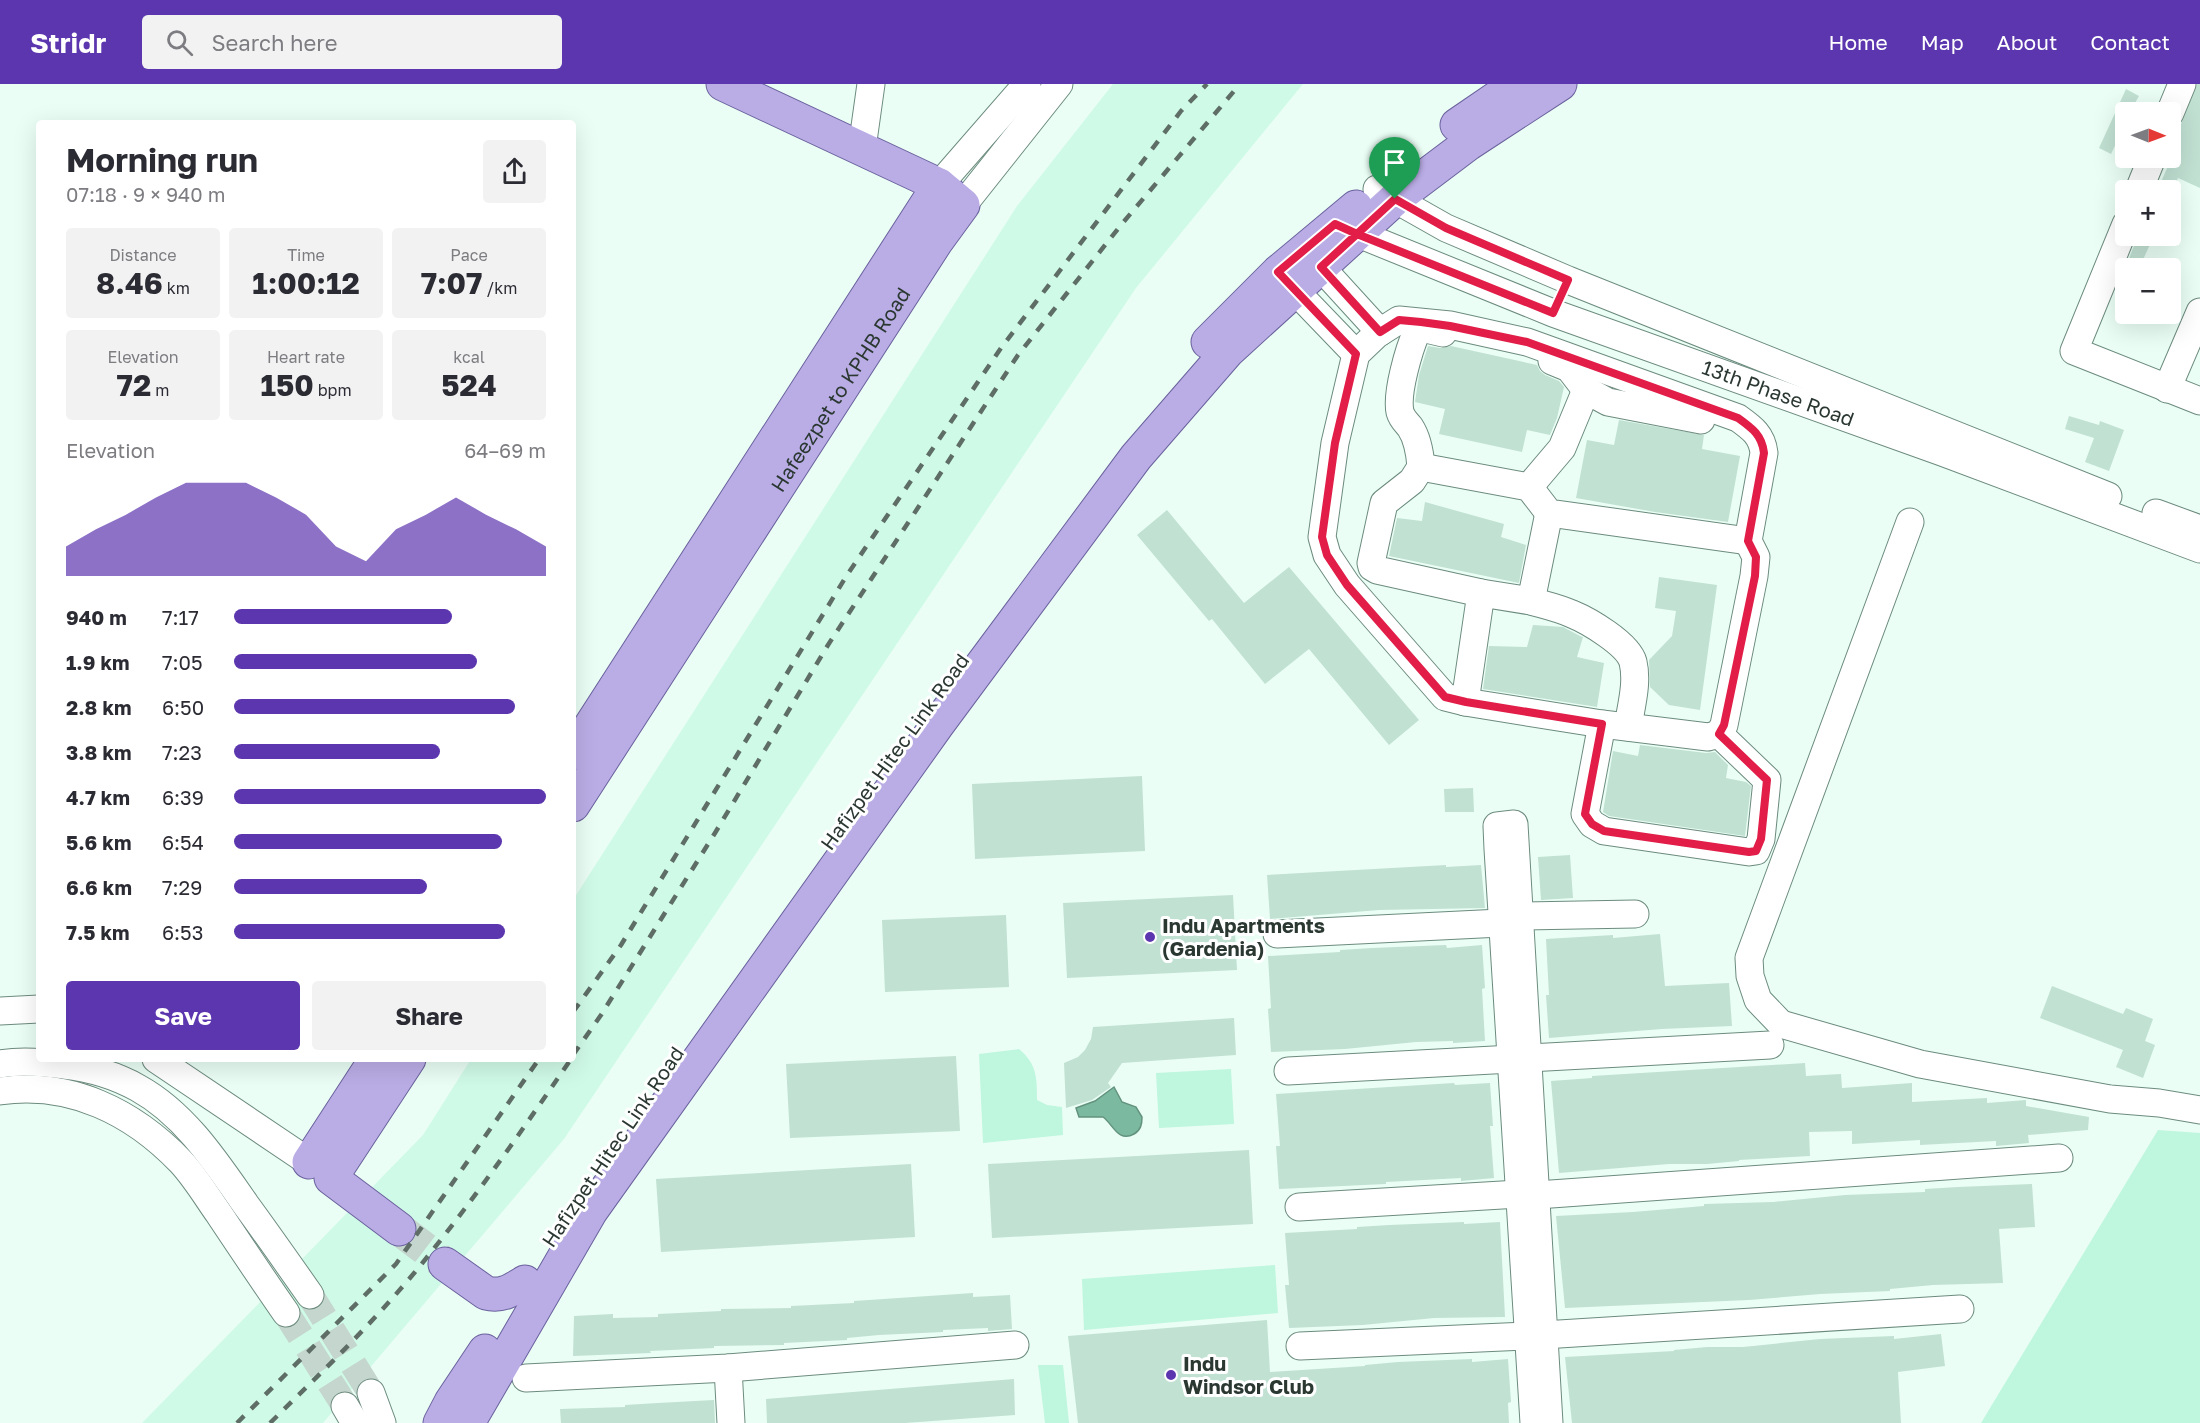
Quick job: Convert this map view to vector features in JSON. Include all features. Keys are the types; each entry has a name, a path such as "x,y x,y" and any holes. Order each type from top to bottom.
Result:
{"main road":[{"path":"576,749 951,195 862,148 723,84"},
{"path":"1461,135 1517,84"},
{"path":"1461,135 1560,84"},
{"name":"Hafizpet Hitec Link Road","path":"440,1423 451,1402 505,1319 561,1219 605,1160 730,975 869,790 1122,442 1219,330 1286,281 1386,194 1461,135"},
{"name":"Hafeezpet to KPHB Road","path":"576,800 930,252 951,195"},
{"path":"468,1423 591,1211 799,916 1136,457 1286,281"},
{"path":"320,1170 374,1062"},
{"path":"320,1170 407,1062"},
{"path":"320,1170 399,1229"},
{"path":"445,1264 486,1293 509,1292 525,1282"}],"street":[{"path":"862,148 871,84"},
{"path":"951,195 1027,84"},
{"path":"951,195 1059,84"},
{"path":"2175,102 2182,84"},
{"name":"13th Phase Road","path":"1386,194 1446,228 1568,280 2108,496 2200,529"},
{"name":"13th Phase Road","path":"1346,229 1553,313 1942,452 2200,549"},
{"path":"2117,246 2074,351 2200,401"},
{"path":"1313,258 1380,332"},
{"path":"1553,313 1568,280"},
{"path":"1286,281 1356,354"},
{"path":"2167,389 2200,312"},
{"path":"1399,320 1450,326 1527,342 1738,418 1754,429 1763,442 1764,453 1748,541 1756,557 1755,576 1724,725 1719,734 1708,737 1615,726 1445,697 1347,585 1327,555 1322,537 1335,443 1356,354 1380,332 1399,320"},
{"path":"1719,734 1767,780 1761,839 1756,851 1749,852 1604,831 1592,824 1585,814 1635,676 1632,659 1624,647 1612,637 1573,614 1532,601 1377,570 1372,567 1384,502 1412,481 1421,467 1417,440 1400,411 1399,398 1410,346 1416,331 1426,329 1523,352 1562,364 1574,373 1586,390 1608,402 1729,427 1741,435 1747,444 1760,475"},
{"path":"1529,487 1562,448 1586,390"},
{"path":"1421,467 1529,487 1549,513 1748,541"},
{"path":"1532,601 1549,513"},
{"path":"1910,522 1749,958 1750,976 1758,1000 1780,1024 1920,1064 2110,1099 2159,1102 2200,1110"},
{"path":"1466,702 1481,592"},
{"path":"1277,934 1635,914"},
{"path":"1510,920 1535,1335 1534,1423"},
{"path":"0,1011 36,1009"},
{"path":"1288,1071 1770,1045"},
{"path":"0,1064 46,1062 107,1073 138,1088 162,1104 216,1161 310,1295"},
{"path":"160,1062 320,1170"},
{"path":"0,1091 20,1088 57,1092 90,1100 121,1113 151,1134 182,1163 286,1313"},
{"path":"1299,1207 2059,1158"},
{"path":"1300,1346 1535,1335 1960,1309"},
{"path":"1535,1335 1549,1423"},
{"path":"526,1378 728,1368 1015,1345"},
{"path":"728,1368 731,1423"},
{"path":"371,1393 382,1423"}],"shaded area":[{"path":"1113,84 1303,84 1136,288 564,1139 323,1423 142,1423 423,1135 469,1062 576,1062 576,895 1017,206"},
{"path":"1019,1049 1033,1066 1037,1100 1047,1105 1062,1107 1063,1135 983,1143 979,1054"},
{"path":"1231,1069 1234,1124 1159,1128 1156,1073"},
{"path":"1114,1087 1122,1102 1136,1107 1142,1117 1140,1129 1134,1134 1124,1136 1116,1132 1103,1117 1079,1117 1076,1108 1095,1101"},
{"path":"2158,1130 2200,1133 2200,1423 1981,1423"},
{"path":"1275,1265 1278,1313 1084,1330 1082,1279"},
{"path":"1038,1365 1063,1365 1069,1423 1045,1423"}],"building":[{"path":"2197,84 2200,84 2200,188 2178,178 2177,180 2162,180 2167,168 2181,168 2181,124"},
{"path":"2126,89 2139,96 2136,102 2120,102"},
{"path":"2115,113 2115,146 2111,154 2099,148"},
{"path":"2134,246 2149,246 2144,258 2129,258"},
{"path":"1428,346 1440,348 1451,346 1537,365 1545,375 1559,381 1564,387 1557,418 1550,435 1527,430 1522,452 1439,434 1445,409 1415,402 1419,375"},
{"path":"2069,416 2099,425 2100,421 2124,430 2109,471 2085,462 2094,438 2065,429"},
{"path":"1619,420 1704,435 1702,449 1740,456 1728,522 1576,498 1587,440 1614,445"},
{"path":"1425,502 1504,524 1501,537 1526,545 1519,583 1389,556 1397,518 1422,521"},
{"path":"1167,510 1244,603 1289,567 1419,720 1389,745 1309,649 1265,684 1212,619 1209,621 1137,535"},
{"path":"1659,577 1717,585 1700,710 1669,705 1650,687 1649,660 1672,636 1676,611 1655,608"},
{"path":"1533,625 1563,627 1583,637 1577,657 1604,663 1597,707 1483,689 1489,646 1527,647"},
{"path":"1640,745 1706,753 1715,752 1728,765 1726,778 1746,782 1751,786 1745,836 1609,816 1603,812 1613,751 1638,756"},
{"path":"1142,776 1145,851 975,859 972,784"},
{"path":"1473,788 1474,812 1445,812 1444,789"},
{"path":"1570,855 1573,898 1541,900 1538,857"},
{"path":"1446,865 1446,867 1481,865 1485,908 1379,910 1270,919 1267,875"},
{"name":"Indu Apartments (Gardenia)","path":"1233,895 1237,970 1067,978 1063,903"},
{"path":"1006,915 1009,987 885,992 882,920"},
{"path":"1660,934 1665,986 1729,983 1732,1026 1549,1038 1546,939 1613,935 1613,938"},
{"path":"1446,945 1447,948 1482,945 1485,1041 1416,1042 1345,1049 1271,1052 1268,956"},
{"path":"2052,986 2123,1014 2126,1008 2153,1019 2145,1041 2155,1045 2143,1078 2116,1067 2123,1050 2040,1018"},
{"path":"1234,1018 1236,1055 1122,1063 1108,1083 1111,1087 1092,1100 1066,1108 1064,1063 1078,1057 1085,1050 1091,1039 1093,1027"},
{"path":"956,1056 960,1131 790,1138 786,1064"},
{"path":"1805,1063 1806,1076 1841,1074 1842,1088 1912,1083 1912,1102 1987,1098 1987,1103 2026,1100 2026,1106 2089,1117 2088,1130 2028,1135 2029,1143 1996,1146 1996,1141 1920,1145 1920,1140 1852,1144 1852,1131 1809,1132 1810,1156 1559,1173 1551,1081 1592,1078 1592,1076"},
{"path":"1454,1083 1455,1085 1490,1083 1493,1126 1490,1126 1494,1178 1279,1189 1276,1146 1280,1146 1276,1094"},
{"path":"1249,1150 1253,1224 992,1238 988,1164"},
{"path":"911,1164 915,1237 661,1252 656,1179"},
{"path":"2032,1184 2035,1227 1999,1229 2003,1283 1933,1285 1890,1289 1890,1291 1749,1300 1565,1308 1556,1216 1633,1212 1704,1206 1704,1204 1925,1192 1925,1189"},
{"path":"1464,1222 1464,1224 1500,1222 1505,1317 1434,1318 1363,1325 1289,1328 1285,1285 1289,1285 1285,1233"},
{"path":"973,1293 973,1297 1010,1295 1012,1329 943,1330 943,1332 847,1338 847,1340 784,1343 784,1345 714,1346 714,1348 650,1351 651,1353 573,1356 574,1316 613,1314 613,1318 658,1317 658,1314 721,1311 721,1309 791,1308 791,1306"},
{"path":"1267,1320 1270,1372 1398,1362 1472,1359 1472,1362 1508,1359 1511,1402 1508,1403 1509,1423 1078,1423 1068,1336"},
{"path":"1941,1334 1945,1366 1898,1372 1901,1423 1572,1423 1565,1357 1707,1347 1743,1347 1820,1339 1894,1336 1894,1339"},
{"path":"1014,1379 1015,1415 905,1423 767,1423 766,1399"},
{"path":"714,1400 715,1423 561,1423 560,1409"}],"tunnel":[{"path":"399,1229 445,1264"},
{"path":"310,1295 371,1393"},
{"path":"286,1313 345,1406"}],"railway":[{"path":"576,1008 621,945 847,575 1001,348 1181,111 1207,84"},
{"path":"576,1051 601,1015 715,833 828,645 1018,355 1121,225 1240,84"},
{"path":"237,1423 396,1264 537,1062"},
{"path":"270,1423 363,1331 415,1272 476,1194 569,1062"}],"place":[{"name":"Indu Apartments (Gardenia)","path":"1150,937"},
{"name":"Indu Windsor Club","path":"1171,1375"}],"route":[{"path":"1395,199 1357,234 1335,224 1278,272 1356,354 1335,443 1322,537 1327,555 1347,585 1445,697 1602,724 1585,814 1592,824 1604,831 1749,852 1756,851 1761,839 1767,780 1719,734 1724,725 1755,576 1756,557 1748,541 1764,453 1763,442 1754,429 1738,418 1527,342 1450,326 1399,320 1380,332 1321,267 1357,234 1553,313 1568,280 1446,228 1395,199"}]}
